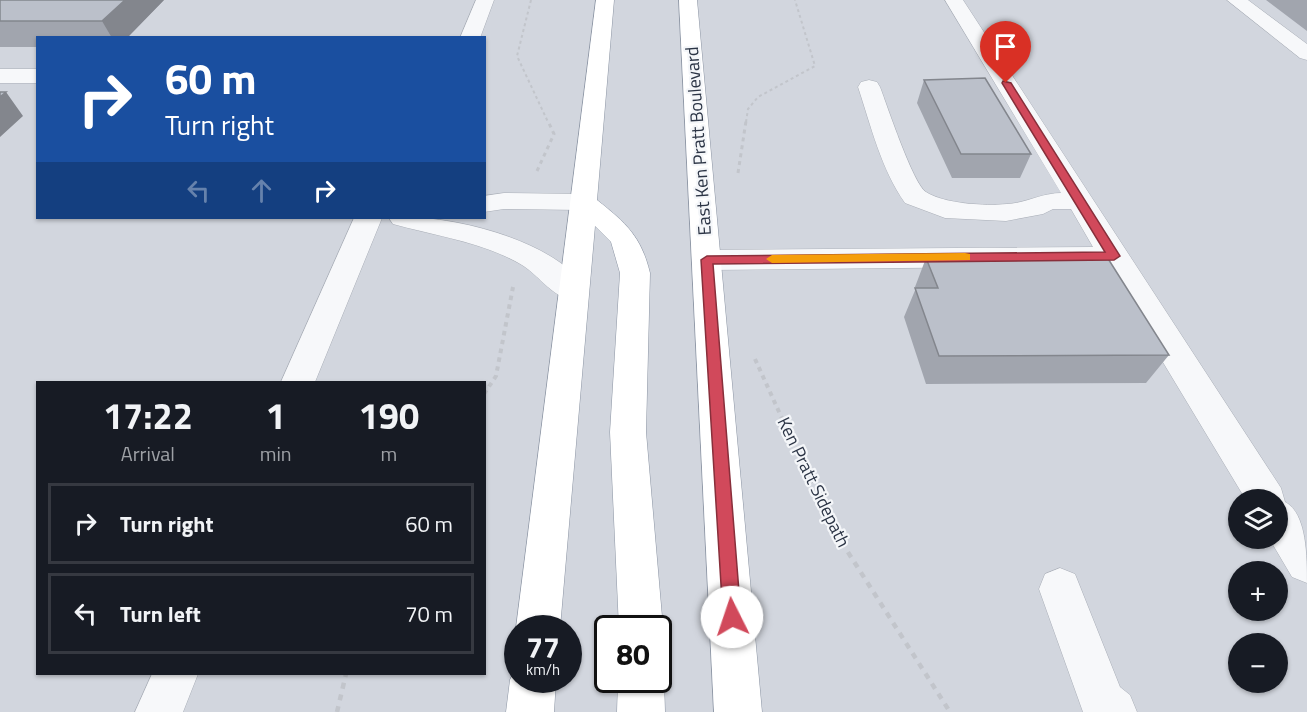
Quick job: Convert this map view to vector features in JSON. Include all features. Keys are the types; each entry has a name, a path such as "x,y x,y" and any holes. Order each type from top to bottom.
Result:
{"highway":[{"path":"539,615 605,0"},
{"name":"East Ken Pratt Boulevard","path":"688,0 738,712"},
{"path":"582,202 623,234 632,252 635,273 628,432 639,615"},
{"path":"530,712 532,693"},
{"path":"641,693 641,712"}],"lane":[{"path":"471,36 485,0"},
{"path":"954,0 1260,489"},
{"path":"1236,0 1307,54"},
{"path":"0,76 36,76"},
{"path":"868,87 902,176 914,197 945,210 1006,213 1034,208 1049,201 1080,201"},
{"path":"486,204 504,201 582,202"},
{"path":"298,381 368,219"},
{"path":"407,219 495,240 532,258 573,291"},
{"path":"707,260 1114,256"},
{"path":"1288,534 1307,563"},
{"path":"1060,589 1103,703 1113,712"},
{"path":"159,712 176,675"}],"path":[{"path":"531,0 517,56 554,134 537,171"},
{"path":"738,174 748,109 758,97 814,66 795,0"},
{"path":"486,391 496,376 514,280"},
{"name":"Ken Pratt Sidepath","path":"753,355 830,524 950,712"},
{"path":"337,712 346,675"}],"shaded area":[{"path":"5,0 1307,0 1307,712 0,712 0,2"}],"building":[{"path":"0,0 125,0 102,21 0,21"},
{"path":"985,78 1031,154 961,154 924,80"},
{"path":"1107,257 1169,355 939,356 915,288 938,288 926,258"}],"slow traffic":[{"path":"772,259 965,257"}],"route":[{"path":"732,617 707,260 1114,256 1006,83"}]}
